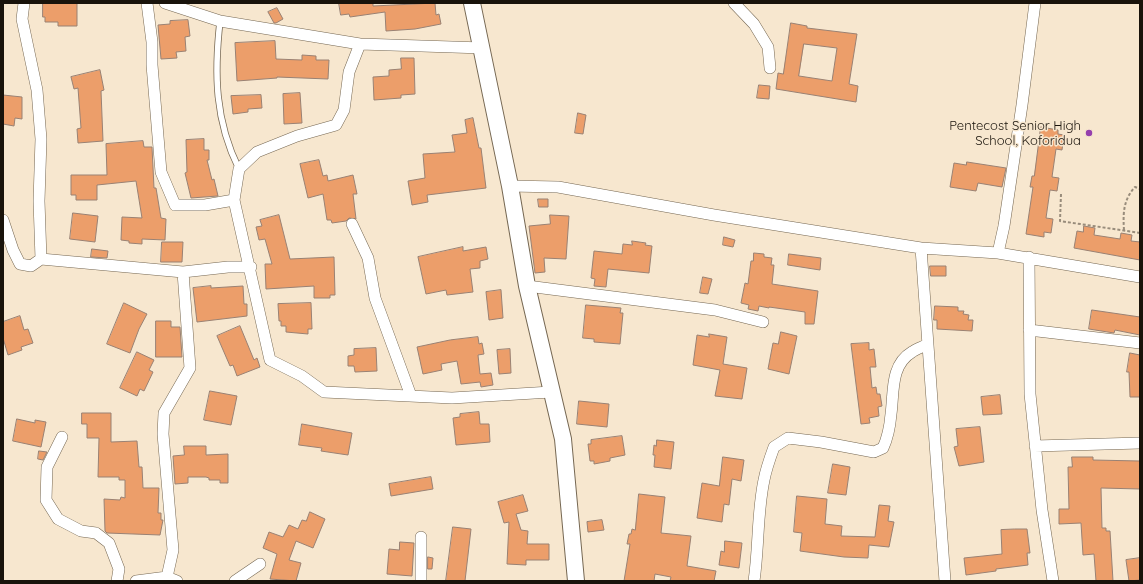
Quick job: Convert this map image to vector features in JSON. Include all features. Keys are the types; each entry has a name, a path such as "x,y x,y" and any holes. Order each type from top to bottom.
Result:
{"street":[{"path":"24,3 22,19 37,90 41,139 39,201 41,259"},
{"path":"147,3 152,42 152,65 161,172 175,205 205,205 234,200"},
{"path":"165,3 220,22 360,44 482,48"},
{"path":"472,3 510,186 527,286 563,439 576,581"},
{"path":"734,3 754,24 768,47 770,68"},
{"path":"998,253 1004,226 1022,105 1035,3"},
{"path":"360,44 349,72 344,110 336,125 297,136 257,152 239,169 234,200 270,360 302,376 324,392 452,398 551,392"},
{"path":"510,186 565,188 714,215 921,248 998,253 1140,276"},
{"path":"3,220 13,250 20,264 31,266 41,259 183,272 228,267 250,267"},
{"path":"352,224 368,258 375,298 411,396"},
{"path":"921,248 924,279 926,345 944,581"},
{"path":"1029,257 1030,394 1035,446 1053,581"},
{"path":"136,581 172,579 173,550 163,434 164,413 190,368 183,272"},
{"path":"527,286 715,310 763,322"},
{"path":"1029,330 1140,343"},
{"path":"754,581 757,560 759,516 764,479 774,447 788,438 821,442 874,452 883,448 889,434 892,413 892,392 898,368 911,352 926,345"},
{"path":"62,437 47,467 46,500 58,519 80,531 96,533 109,543 119,569 117,581"},
{"path":"1035,446 1140,443"},
{"path":"421,537 421,581"},
{"path":"235,581 260,564"}],"lane":[{"path":"220,22 216,56 219,112 230,150 239,169"}],"path":[{"path":"1124,230 1124,208 1128,195 1135,187 1140,189"},
{"path":"1061,194 1060,221 1140,233"}],"building":[{"path":"43,3 77,3 77,26 58,26 58,22 45,22 45,17 43,17"},
{"path":"339,3 373,3 373,6 435,3 436,15 439,14 441,24 415,29 386,31 385,12 350,17 349,14 341,15"},
{"path":"277,8 283,19 274,23 268,12"},
{"path":"188,20 190,36 185,37 186,51 176,52 177,58 161,59 158,25 170,24 170,21"},
{"path":"791,23 807,26 807,28 857,34 849,84 858,86 856,102 776,89 778,73 783,74","holes":["804,44 837,48 832,81 799,76"]},
{"path":"275,41 276,59 302,60 302,55 316,56 316,60 329,60 328,79 277,77 237,81 235,43"},
{"path":"401,58 414,58 415,94 401,95 401,98 374,100 373,77 389,76 389,70 401,69"},
{"path":"100,70 104,90 101,91 103,141 78,143 77,129 81,128 78,88 74,89 71,77"},
{"path":"759,85 770,86 769,99 757,98"},
{"path":"300,93 302,123 284,124 283,94"},
{"path":"3,95 22,97 22,119 15,118 14,126 3,124"},
{"path":"261,95 262,108 248,109 248,112 233,114 231,96"},
{"path":"578,113 586,115 583,134 575,133"},
{"path":"473,118 479,148 481,148 486,188 427,195 428,202 412,205 408,181 425,178 423,154 455,152 452,135 467,133 465,120"},
{"path":"1041,127 1058,130 1058,134 1064,135 1062,150 1056,149 1052,177 1059,178 1057,191 1050,190 1046,218 1053,219 1051,233 1044,232 1044,237 1026,234 1033,187 1030,187 1032,176 1034,176"},
{"path":"204,139 204,150 209,150 209,160 207,160 218,196 191,198 185,173 187,172 186,140"},
{"path":"143,141 144,147 152,147 154,188 156,188 161,218 166,219 165,240 142,239 142,244 129,243 129,241 121,240 122,217 142,218 136,181 97,185 97,200 76,200 76,195 71,195 71,175 107,175 106,144"},
{"path":"319,160 323,176 327,175 328,181 353,175 357,194 353,194 356,219 349,218 346,221 332,223 331,220 327,220 323,194 308,198 300,164"},
{"path":"967,162 1006,168 1002,187 978,183 976,191 950,187 954,163 966,165"},
{"path":"538,199 548,199 548,207 539,207"},
{"path":"73,213 98,216 95,242 70,239"},
{"path":"279,215 290,259 334,257 335,295 330,295 330,298 314,298 314,286 266,289 265,264 272,264 265,239 259,240 256,227 262,226 260,220"},
{"path":"550,215 569,216 566,259 544,258 545,272 535,273 529,226 550,224"},
{"path":"1084,226 1095,228 1094,235 1120,239 1121,233 1132,235 1131,241 1140,242 1140,260 1074,248 1077,231 1083,232"},
{"path":"724,237 735,240 733,247 723,245"},
{"path":"632,241 646,243 645,245 652,246 649,273 608,269 606,287 594,286 595,279 591,278 594,251 622,254 623,244 632,245"},
{"path":"162,242 183,242 182,262 161,262"},
{"path":"463,247 463,251 486,247 488,259 480,261 480,268 470,269 473,292 447,295 446,290 426,294 418,257"},
{"path":"92,249 108,251 107,258 91,257"},
{"path":"754,253 764,254 764,257 772,258 771,265 774,265 772,284 818,291 814,324 805,324 805,312 759,306 758,311 748,309 749,305 741,303 745,283 748,284 751,261 753,261"},
{"path":"789,254 821,258 820,270 788,265"},
{"path":"930,266 946,266 946,276 931,276"},
{"path":"703,277 712,279 708,294 700,293"},
{"path":"211,286 211,288 243,286 244,304 247,304 247,316 197,322 193,288"},
{"path":"501,290 503,318 489,320 486,292"},
{"path":"124,303 147,314 139,329 130,353 107,344"},
{"path":"311,303 312,329 308,329 308,334 286,332 286,326 281,326 281,321 279,321 278,304"},
{"path":"586,305 621,308 620,313 623,313 620,344 594,342 594,339 583,338"},
{"path":"935,306 958,307 958,311 964,311 963,314 969,315 968,320 973,320 972,331 937,329 937,320 934,320"},
{"path":"1092,310 1140,317 1140,335 1115,330 1114,333 1089,329"},
{"path":"20,316 24,330 28,329 33,343 21,347 22,350 8,355 3,338 3,322"},
{"path":"156,321 171,321 171,327 180,327 182,357 156,357"},
{"path":"240,326 254,360 257,358 260,367 237,376 233,365 230,366 217,336"},
{"path":"781,332 797,336 789,374 768,369 773,343 778,344"},
{"path":"709,334 727,337 723,364 747,368 742,399 715,396 720,370 693,365 697,335 709,337"},
{"path":"478,337 479,344 482,343 484,354 478,355 480,374 491,373 493,385 481,387 480,382 461,384 457,361 441,364 442,370 423,374 417,347 450,340"},
{"path":"869,343 869,350 874,349 876,367 870,367 872,388 876,387 877,394 880,394 882,406 878,407 879,416 869,418 870,423 861,424 851,344"},
{"path":"376,348 377,371 355,372 354,366 348,366 348,356 354,355 354,349"},
{"path":"510,349 511,373 499,374 497,350"},
{"path":"137,352 154,360 149,370 153,372 144,391 140,389 137,396 120,388"},
{"path":"1130,353 1140,355 1140,397 1130,397 1129,372 1127,372"},
{"path":"210,391 237,396 231,425 204,420"},
{"path":"1000,395 1002,414 983,415 981,397"},
{"path":"579,401 609,404 607,427 577,424"},
{"path":"479,412 480,424 489,424 490,442 456,445 453,418 460,417 460,414"},
{"path":"82,413 111,413 111,442 137,441 139,467 142,467 143,488 159,488 158,513 161,513 161,520 163,520 160,535 107,533 105,531 104,499 120,500 121,497 125,498 125,480 119,480 119,477 98,477 99,438 87,438 87,424 82,424"},
{"path":"17,419 35,423 35,420 46,422 41,447 13,441"},
{"path":"302,424 352,433 348,455 321,451 322,448 299,445"},
{"path":"980,427 984,462 959,466 954,447 958,446 956,429"},
{"path":"622,436 625,455 610,458 610,461 594,464 594,461 590,461 588,444 591,444 591,440"},
{"path":"657,440 674,442 671,469 654,467 654,445 656,446"},
{"path":"184,446 206,446 206,455 228,454 228,483 220,483 220,480 209,480 209,478 206,477 188,477 188,483 175,484 173,456 184,455"},
{"path":"39,451 47,452 43,460 38,459"},
{"path":"723,457 744,460 741,481 732,479 729,505 724,504 722,522 697,518 702,483 719,486"},
{"path":"1072,457 1093,457 1093,460 1140,461 1140,489 1101,488 1102,528 1106,528 1106,531 1110,531 1113,581 1096,581 1094,554 1083,555 1081,523 1059,524 1059,509 1069,509 1068,467 1072,467"},
{"path":"833,464 850,467 846,495 828,493"},
{"path":"431,477 433,489 391,496 389,484"},
{"path":"639,494 665,497 661,533 691,536 687,566 716,571 714,581 670,581 671,577 655,574 654,581 624,581 630,544 627,544 629,534 631,534 632,529 635,530"},
{"path":"523,495 528,511 516,514 521,530 528,531 527,544 549,544 549,560 526,560 526,565 507,564 509,522 504,523 498,502"},
{"path":"797,496 827,499 825,524 842,526 841,536 875,537 879,505 890,506 888,521 894,522 889,547 869,545 868,558 844,557 800,551 802,533 794,532"},
{"path":"310,512 325,519 313,548 296,541 289,560 301,563 296,581 270,579 277,554 263,548 269,532 283,537 289,525 298,529 302,520 306,521"},
{"path":"602,520 604,530 588,532 587,522"},
{"path":"453,527 471,529 465,581 446,581"},
{"path":"1027,529 1030,553 1027,553 1028,565 966,575 964,558 1002,554 1001,530"},
{"path":"725,541 742,543 739,568 719,565 721,551 724,552"},
{"path":"400,542 414,543 412,576 387,574 389,549 399,550"},
{"path":"428,557 433,558 432,569 428,569"},
{"path":"1140,558 1140,580 1129,581 1126,560"}],"place":[{"name":"Pentecost Senior High School, Koforidua","path":"1089,133"}]}
